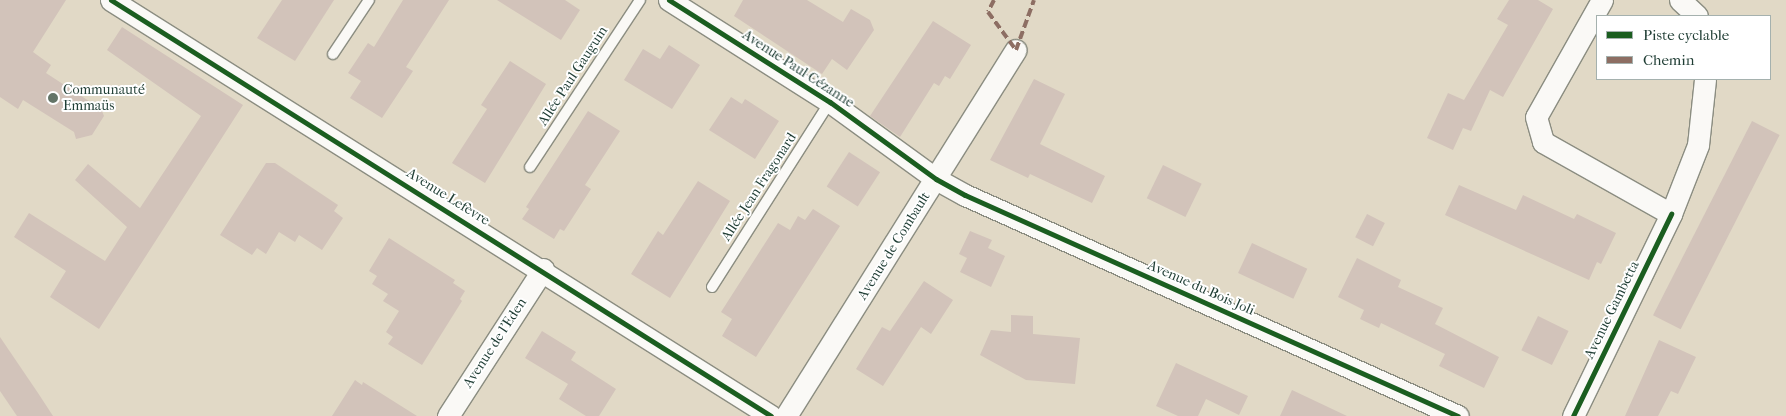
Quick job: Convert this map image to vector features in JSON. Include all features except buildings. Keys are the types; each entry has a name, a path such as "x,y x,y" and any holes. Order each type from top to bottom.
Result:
{"street":[{"name":"Avenue Lefèvre","path":"111,0 542,269 771,416"},
{"name":"Avenue Paul Cézanne","path":"669,0 830,102 936,179"},
{"path":"1602,0 1536,117 1543,142 1670,214"},
{"path":"1680,0 1696,15"},
{"name":"Avenue de Combault","path":"786,416 1016,50"},
{"name":"Avenue Gambetta","path":"1573,416 1670,214 1698,146 1705,80"},
{"name":"Avenue du Bois Joli","path":"936,179 1458,416"},
{"name":"Avenue de l'Eden","path":"448,416 542,269"}],"lane":[{"path":"333,54 369,0"},
{"name":"Allée Paul Gauguin","path":"530,167 640,0"},
{"name":"Allée Jean Fragonard","path":"712,287 830,102"}],"marked path":[{"path":"994,0 988,12 1016,50"},
{"path":"1016,50 1034,0"}],"cycle path":[{"path":"111,0 771,416"},
{"path":"669,0 830,102 936,179 965,195 1458,416"},
{"path":"1573,416 1671,214"}],"place":[{"name":"Communauté Emmaüs","path":"53,98"}]}
